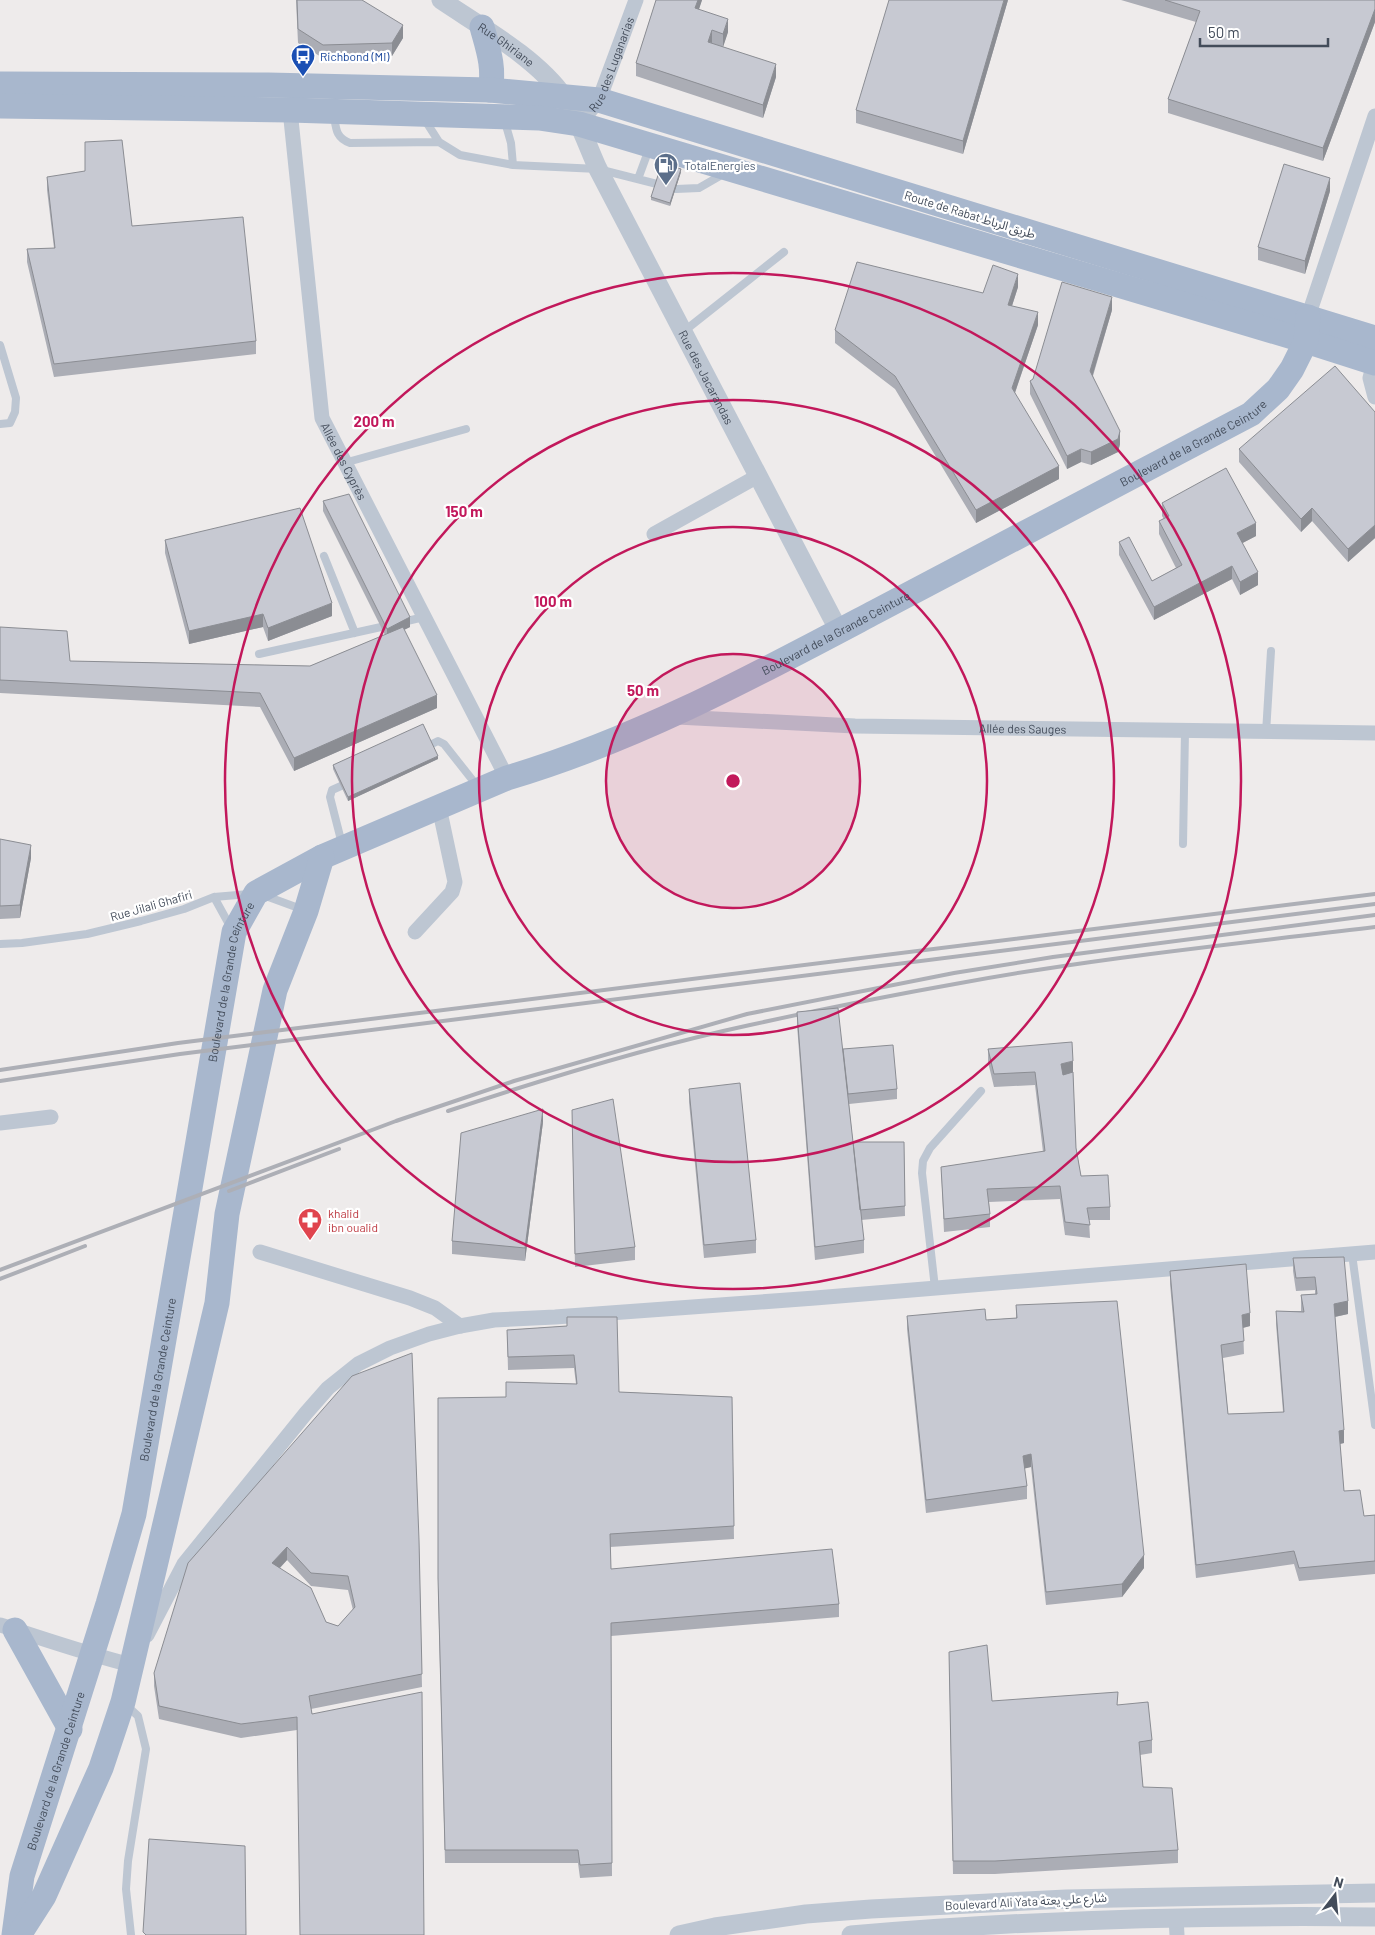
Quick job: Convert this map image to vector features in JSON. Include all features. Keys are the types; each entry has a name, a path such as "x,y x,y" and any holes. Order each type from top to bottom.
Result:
{"main road":[{"path":"482,28 492,64 490,90"},
{"name":"Route de Rabat طريق الرباط","path":"0,84 268,85 490,90 599,100 1307,329 1375,363"},
{"name":"Route de Rabat طريق الرباط","path":"0,106 333,111 539,118 578,124 730,169 1307,329 1375,338"},
{"name":"Boulevard de la Grande Ceinture","path":"14,1935 22,1876 70,1729 134,1514 234,932 256,893 332,852 507,778 538,769 671,716 839,631 1251,414 1278,389 1292,369 1307,329"},
{"path":"19,1935 48,1888 101,1768 123,1702 217,1303 227,1214 275,990 306,911 332,852"},
{"path":"7,1627 70,1729"}],"street":[{"name":"Rue Ghiriane","path":"441,0 532,62 563,96 578,124"},
{"name":"Rue des Luganarias","path":"578,124 599,100 636,0"},
{"name":"Allée des Cyprès","path":"290,110 322,418 507,778"},
{"path":"1307,329 1375,116"},
{"name":"Rue des Jacarandas","path":"578,124 598,169 839,631"},
{"path":"1375,363 1370,378 1375,397"},
{"path":"654,534 758,476"},
{"name":"Allée des Sauges","path":"671,716 855,726 1185,732 1375,733"},
{"path":"415,932 452,892 455,882 439,807"},
{"path":"0,1123 51,1117"},
{"path":"260,1252 410,1298 436,1308 460,1326"},
{"path":"7,1627 92,1656 131,1665 184,1564 328,1388 358,1364 390,1348 460,1326 494,1320 935,1288 1375,1252"},
{"name":"Boulevard Ali Yata شارع علي يعتة","path":"679,1935 715,1927 806,1914 871,1909 1066,1899 1375,1893"},
{"name":"Boulevard Ali Yata شارع علي يعتة","path":"851,1935 1066,1922 1176,1927 1375,1917"}],"lane":[{"path":"333,111 336,130 342,140 350,143 439,142"},
{"path":"421,114 439,142 460,155 513,165 598,169 657,184"},
{"path":"504,117 511,143 513,165"},
{"path":"638,179 651,145"},
{"path":"676,189 699,188 730,169"},
{"path":"682,332 784,252"},
{"path":"0,345 16,398 10,423 0,424"},
{"path":"344,463 466,429"},
{"path":"324,556 355,633"},
{"path":"407,621 424,617"},
{"path":"259,654 381,627"},
{"path":"1266,733 1271,651"},
{"path":"1183,844 1185,732"},
{"path":"432,744 438,741 444,744 480,790"},
{"path":"332,852 330,797 332,790 341,786"},
{"name":"Rue Jilali Ghafiri","path":"0,944 87,934 141,922 184,909 214,897 256,893 306,911"},
{"path":"214,897 234,932"},
{"path":"935,1288 922,1173 923,1161 930,1148 981,1091"},
{"path":"1352,1254 1375,1424"},
{"path":"123,1702 138,1716 146,1748 128,1861 126,1889 131,1935"}],"building":[{"path":"297,0 362,0 403,25 392,43 323,45 298,29"},
{"path":"656,0 698,0 695,8 728,19 723,34 712,30 708,42 776,64 763,105 636,63"},
{"path":"889,0 1004,0 963,141 856,110"},
{"path":"1165,0 1375,0 1375,9 1323,148 1168,99 1200,11"},
{"path":"122,140 132,226 243,217 256,341 54,364 27,249 55,248 47,177 85,171 85,142"},
{"name":"TotalEnergies","path":"662,163 681,169 670,203 651,197"},
{"path":"1284,164 1330,178 1305,261 1258,247"},
{"path":"857,262 983,293 993,265 1018,274 1008,305 1038,312 1012,388 1059,466 976,510 895,376 835,330"},
{"path":"1062,282 1112,297 1090,371 1120,431 1118,439 1091,452 1081,449 1067,456 1030,381 1033,379"},
{"path":"1335,366 1375,412 1375,525 1348,549 1312,508 1301,519 1239,449"},
{"path":"1226,468 1256,523 1237,533 1258,572 1240,582 1232,566 1154,607 1119,542 1129,537 1152,581 1182,565 1159,521 1169,516 1162,503"},
{"path":"349,494 410,617 387,629 323,501"},
{"path":"300,508 332,603 268,628 263,614 189,631 165,540"},
{"path":"0,627 67,631 70,661 310,666 403,627 437,695 294,758 260,693 0,680"},
{"path":"423,724 438,756 348,797 333,765"},
{"path":"0,839 31,845 20,905 0,906"},
{"path":"838,1008 864,1240 815,1247 797,1012"},
{"path":"1072,1042 1073,1061 1061,1064 1063,1075 1073,1072 1076,1148 1081,1176 1108,1175 1110,1207 1087,1208 1090,1225 1065,1222 1060,1186 987,1189 990,1214 944,1219 941,1167 1045,1151 1035,1072 994,1074 988,1049"},
{"path":"893,1045 897,1089 848,1094 843,1049"},
{"path":"740,1083 756,1240 704,1245 689,1089"},
{"path":"613,1099 635,1247 575,1254 572,1110"},
{"path":"543,1109 525,1248 452,1241 461,1133"},
{"path":"853,1142 904,1142 905,1206 860,1210"},
{"path":"1344,1257 1348,1301 1334,1304 1344,1430 1339,1431 1344,1491 1360,1490 1364,1516 1375,1515 1375,1561 1299,1568 1294,1551 1196,1565 1170,1271 1246,1264 1250,1313 1242,1315 1244,1341 1221,1345 1228,1414 1284,1412 1276,1311 1304,1312 1301,1295 1317,1294 1315,1277 1296,1278 1293,1258"},
{"path":"1117,1301 1144,1555 1122,1584 1046,1592 1031,1454 1023,1456 1027,1486 926,1500 907,1316 985,1309 986,1320 1017,1318 1016,1305"},
{"path":"567,1317 617,1317 619,1392 732,1397 734,1526 610,1534 611,1569 832,1549 839,1604 611,1623 612,1863 580,1865 578,1850 445,1850 438,1578 438,1398 506,1397 506,1382 577,1384 574,1355 508,1357 507,1330 567,1326"},
{"path":"412,1353 422,1674 309,1696 312,1714 422,1692 424,1935 300,1935 297,1717 241,1724 159,1706 154,1673 188,1563 352,1376","holes":["287,1547 311,1573 348,1576 355,1607 338,1626 326,1622 311,1588 272,1563"]},
{"path":"987,1645 992,1701 1118,1692 1117,1705 1148,1702 1152,1740 1139,1742 1143,1787 1172,1788 1178,1850 995,1861 953,1861 949,1652"},
{"path":"149,1839 245,1846 246,1935 146,1935 143,1932"}],"railway":[{"path":"0,1070 178,1043 1375,894"},
{"path":"0,1081 180,1054 1375,904"},
{"path":"0,1270 396,1121 514,1081 747,1014 954,973 1053,957 1375,915"},
{"path":"448,1111 636,1053 776,1019 852,1003 1060,967 1165,952 1375,927"},
{"path":"229,1191 339,1149"},
{"path":"0,1279 85,1246"}],"place":[{"name":"Richbond (MI)","path":"303,77"},
{"name":"TotalEnergies","path":"666,186"},
{"name":"khalid ibn oualid","path":"310,1241"}]}
